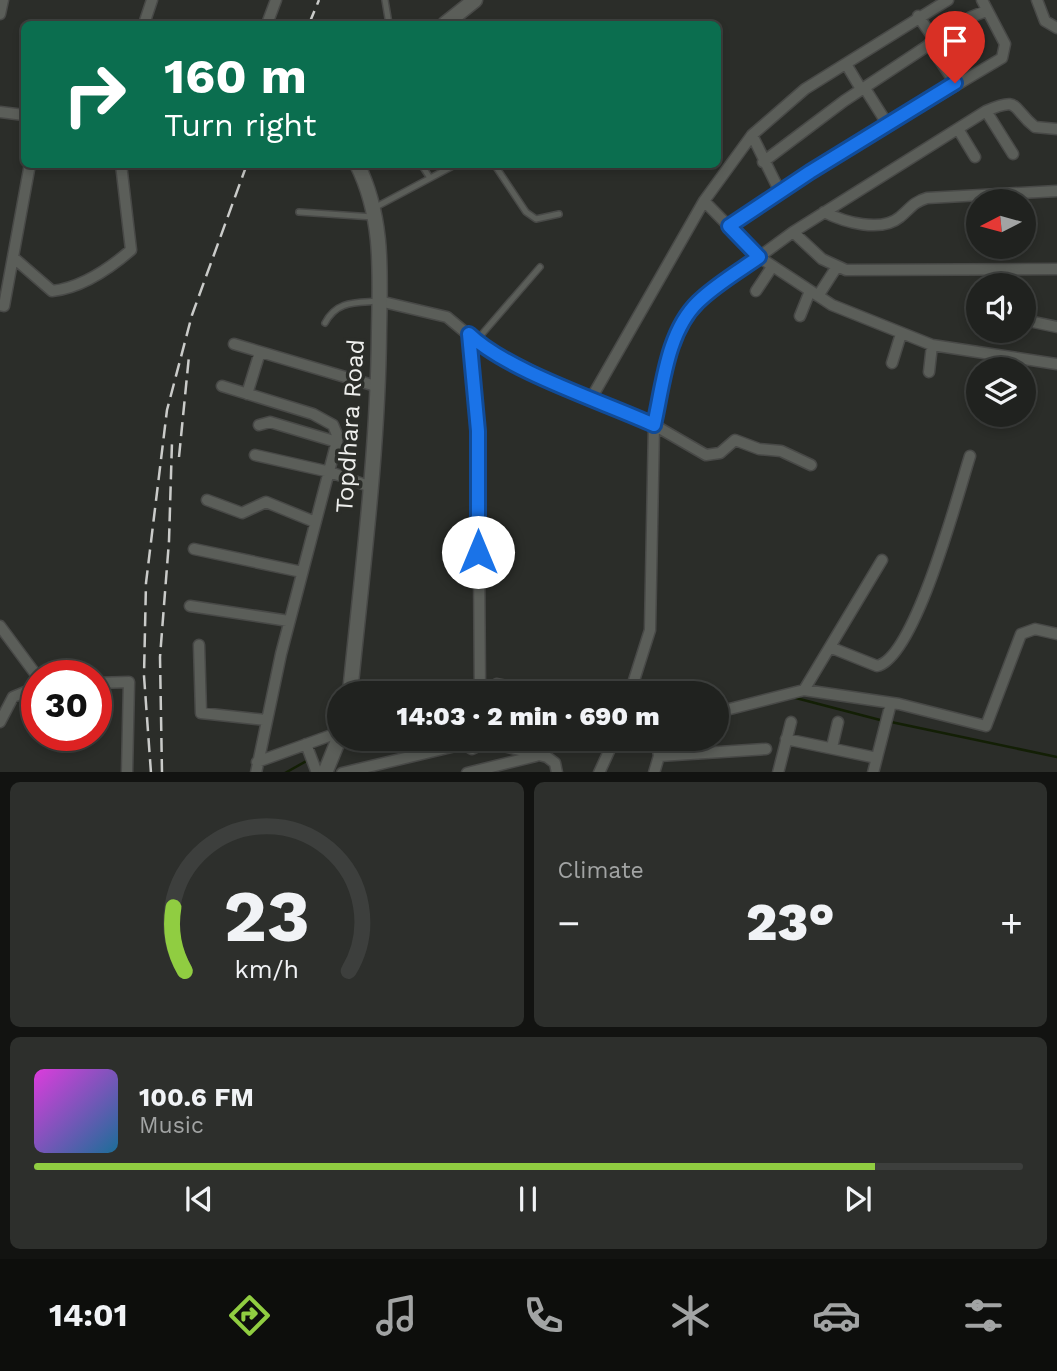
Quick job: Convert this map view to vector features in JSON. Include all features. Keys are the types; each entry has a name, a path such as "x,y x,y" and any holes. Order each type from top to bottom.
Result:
{"street":[{"path":"0,13 3,0"},
{"path":"145,21 152,0"},
{"path":"268,21 276,0"},
{"path":"449,21 475,0"},
{"path":"592,397 704,201 752,135 805,89 918,16 948,0"},
{"path":"729,226 955,83 1002,58 1005,53 1000,34 982,0"},
{"path":"1037,0 1045,21 1057,28"},
{"path":"763,162 863,88 932,42 986,12"},
{"path":"918,16 955,83"},
{"path":"846,64 888,125"},
{"path":"634,681 650,630 654,425 671,351 683,323 696,303 793,232 986,111 1008,103 1014,104 1035,127 1057,129"},
{"path":"986,111 1013,154"},
{"path":"0,112 21,115"},
{"path":"958,129 975,157"},
{"path":"752,135 780,192"},
{"path":"0,305 4,306 29,168"},
{"path":"14,258 52,291 71,289 116,263 131,250 121,168"},
{"name":"Topdhara Road","path":"351,681 379,387 375,213 359,168"},
{"path":"824,212 843,221 877,223 898,219 912,204 927,198 1057,191"},
{"path":"704,201 772,267 814,293 901,334 932,345 1057,365"},
{"path":"793,232 836,268 881,272 1057,269"},
{"path":"756,291 772,267"},
{"path":"800,316 814,293 836,268"},
{"path":"379,302 447,317 473,338 526,369 654,425 710,456 720,453 735,440 759,449 781,451 811,465"},
{"path":"1036,323 1057,327"},
{"path":"892,363 901,334"},
{"path":"473,338 478,431 480,681"},
{"path":"234,344 379,387"},
{"path":"929,372 932,345"},
{"path":"247,394 260,352"},
{"path":"222,386 313,414 337,429 330,472 289,621 256,767"},
{"path":"259,425 270,422 337,442"},
{"path":"256,455 330,472 371,487"},
{"path":"832,648 877,666 890,661 923,602 970,456"},
{"path":"207,500 242,513 266,502 315,522"},
{"path":"194,550 302,572"},
{"path":"804,690 832,648 883,559"},
{"path":"190,606 289,621"},
{"path":"0,626 25,660"},
{"path":"729,709 804,690 891,703 986,726 1021,635 1035,629 1057,634"},
{"path":"199,645 201,713 267,720"},
{"path":"112,683 129,682 127,772"},
{"path":"0,722 13,697 21,694"},
{"path":"873,772 891,703"},
{"path":"778,772 791,722"},
{"path":"832,747 838,722"},
{"path":"786,739 877,758"},
{"path":"256,767 327,740"},
{"path":"308,749 319,771"},
{"path":"659,756 766,749"},
{"path":"319,771 330,751"},
{"path":"342,772 425,751"},
{"path":"481,751 486,770"},
{"path":"521,751 539,755 555,763 557,772"},
{"path":"599,772 609,751"},
{"path":"654,772 658,751"},
{"path":"467,772 486,770 539,755"}],"lane":[{"path":"386,0 389,21"},
{"path":"424,168 430,178"},
{"path":"299,212 375,213 449,168"},
{"path":"497,168 526,212 536,219 559,214"},
{"path":"473,338 540,267"},
{"path":"325,323 335,307 347,303 379,302"}],"waterway":[{"path":"792,697 884,721"},
{"path":"891,722 1057,757"},
{"path":"287,772 310,759"}],"railway":[{"path":"310,21 319,0"},
{"path":"151,772 144,676 146,583 167,410 192,315 246,168"},
{"path":"179,457 189,356"},
{"path":"162,772 160,657 169,541 172,442"}],"route":[{"path":"478,552 478,431 469,334 484,347 526,369 654,425 671,351 683,323 696,303 759,257 729,226 810,172 955,83"}]}
